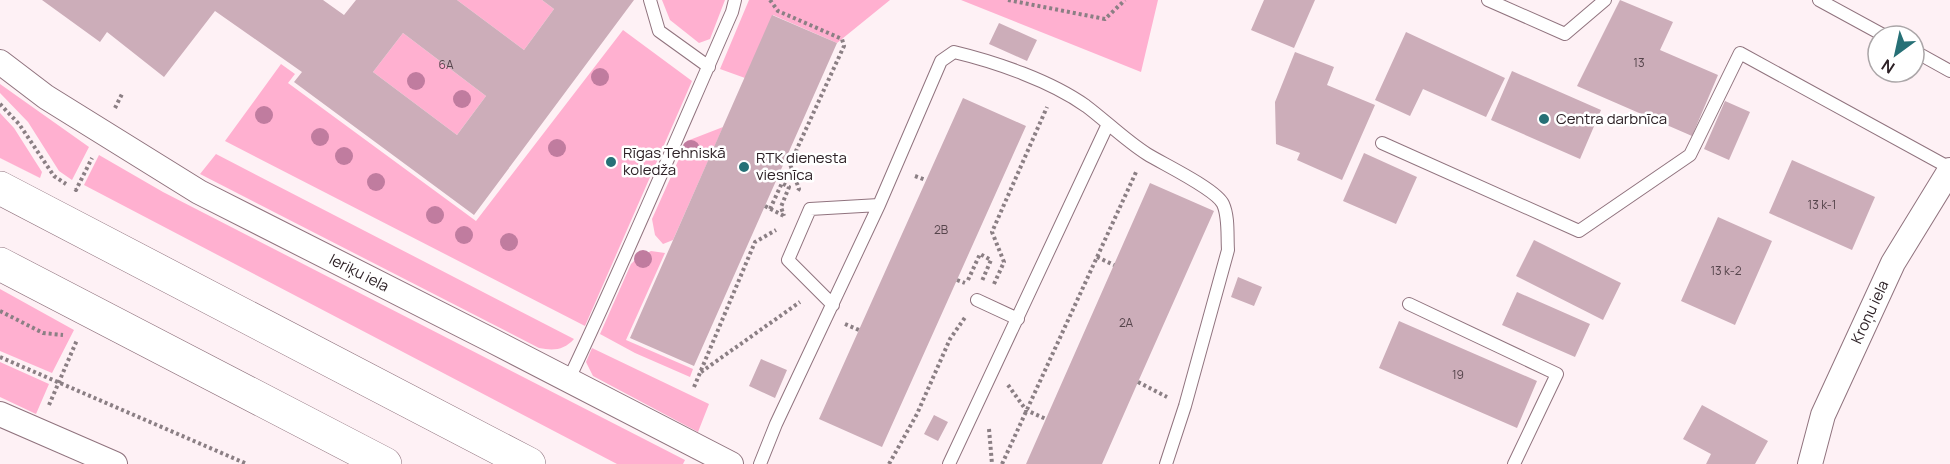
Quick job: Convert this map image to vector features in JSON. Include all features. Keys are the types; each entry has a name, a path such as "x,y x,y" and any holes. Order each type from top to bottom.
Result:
{"main road":[{"path":"0,188 529,464"},
{"path":"0,264 384,464"}],"street":[{"name":"Ieriķu iela","path":"0,62 46,97 199,192 731,464"},
{"name":"Kroņu iela","path":"1810,464 1823,415 1893,263 1950,169"},
{"path":"0,414 116,464"}],"lane":[{"path":"650,0 659,31 709,67"},
{"path":"568,381 709,67 735,0"},
{"path":"1488,0 1565,34 1605,0"},
{"path":"1819,0 1866,25"},
{"path":"760,464 776,424 879,205 941,61 954,52 986,59 1056,88 1084,105 1145,152 1206,189 1223,203 1228,250 1185,406 1166,464"},
{"path":"1382,143 1579,231 1690,155 1740,53 1950,169"},
{"path":"1926,58 1950,71"},
{"path":"949,464 1108,124"},
{"path":"833,305 788,260 810,209 879,205"},
{"path":"980,295 1018,319"},
{"path":"1409,304 1557,374 1514,464"}],"path":[{"path":"770,0 778,11 842,39 844,46 790,164 799,189 794,198"},
{"path":"1008,0 1105,19 1125,0"},
{"path":"0,104 19,124 54,176"},
{"path":"1002,464 1145,152"},
{"path":"770,209 782,183 789,187 781,207 784,216"},
{"path":"765,207 784,216"},
{"path":"694,387 755,242 777,230 789,207"},
{"path":"957,280 966,284 980,254 991,260 982,280 980,295"},
{"path":"1096,257 1114,265"},
{"path":"700,372 818,290"},
{"path":"0,312 43,333 79,336 47,408"},
{"path":"0,357 247,464"},
{"path":"995,368 1026,410 1046,419"},
{"path":"1138,382 1185,406"}],"shaded area":[{"path":"457,0 542,0 554,9 524,50"},
{"path":"662,0 725,0 710,39 699,43 670,20"},
{"path":"749,0 890,0 837,43 773,15 745,78 720,69"},
{"path":"961,0 1158,0 1141,72"},
{"path":"623,30 692,81 585,326 225,141 281,64 295,74 288,83 476,221"},
{"path":"403,33 486,96 457,135 373,72"},
{"path":"0,84 89,147 72,180 59,171 28,122 0,93"},
{"path":"0,113 14,128 42,172 40,178 0,158"},
{"path":"723,127 673,240 663,244 655,235 652,219 687,141"},
{"path":"216,154 574,339 558,349 539,348 200,174"},
{"path":"99,155 163,192 685,460 683,464 617,464 84,185"},
{"path":"651,251 665,253 626,340 693,369 690,377 635,353 600,334 631,264 638,257"},
{"path":"0,289 74,330 52,373 0,351"},
{"path":"592,348 709,404 698,432 593,376 586,362"},
{"path":"0,362 49,384 36,414 0,397"}],"building":[{"path":"42,0 323,0 344,15 356,0 457,0 524,50 554,9 542,0 634,0 474,215 294,82 302,72 215,11 164,77 107,32 100,42","holes":["403,33 486,96 457,135 373,72"]},
{"path":"1264,0 1315,0 1294,48 1251,30"},
{"path":"1620,0 1673,22 1660,50 1718,75 1692,136 1577,86"},
{"name":"RTK dienesta viesnīca","path":"772,15 837,43 694,366 630,338"},
{"path":"999,23 1037,40 1027,61 989,44"},
{"path":"1406,32 1505,78 1486,117 1423,89 1410,116 1375,100"},
{"path":"1295,52 1334,67 1327,85 1375,105 1342,180 1297,160 1300,153 1276,144 1275,102"},
{"path":"1512,71 1601,110 1580,159 1491,120"},
{"path":"963,98 1026,126 882,447 819,419"},
{"path":"1725,101 1750,112 1729,160 1704,149"},
{"path":"1364,153 1417,177 1396,224 1343,201"},
{"path":"1792,160 1875,197 1852,250 1769,213"},
{"path":"1150,183 1214,211 1102,464 1026,464"},
{"path":"1718,217 1772,241 1735,325 1681,301"},
{"path":"1534,240 1621,283 1603,320 1516,276"},
{"path":"1238,277 1262,287 1254,306 1231,297"},
{"path":"1517,292 1590,324 1575,357 1502,325"},
{"path":"1399,321 1537,381 1517,428 1379,368"},
{"path":"761,359 787,370 775,398 749,386"},
{"path":"1702,405 1768,441 1755,464 1706,464 1711,454 1683,439"},
{"path":"934,415 948,422 938,441 924,434"}],"place":[{"name":"Centra darbnīca","path":"1544,119"},
{"name":"Rīgas Tehniskā koledža","path":"611,162"},
{"name":"RTK dienesta viesnīca","path":"744,167"}]}
